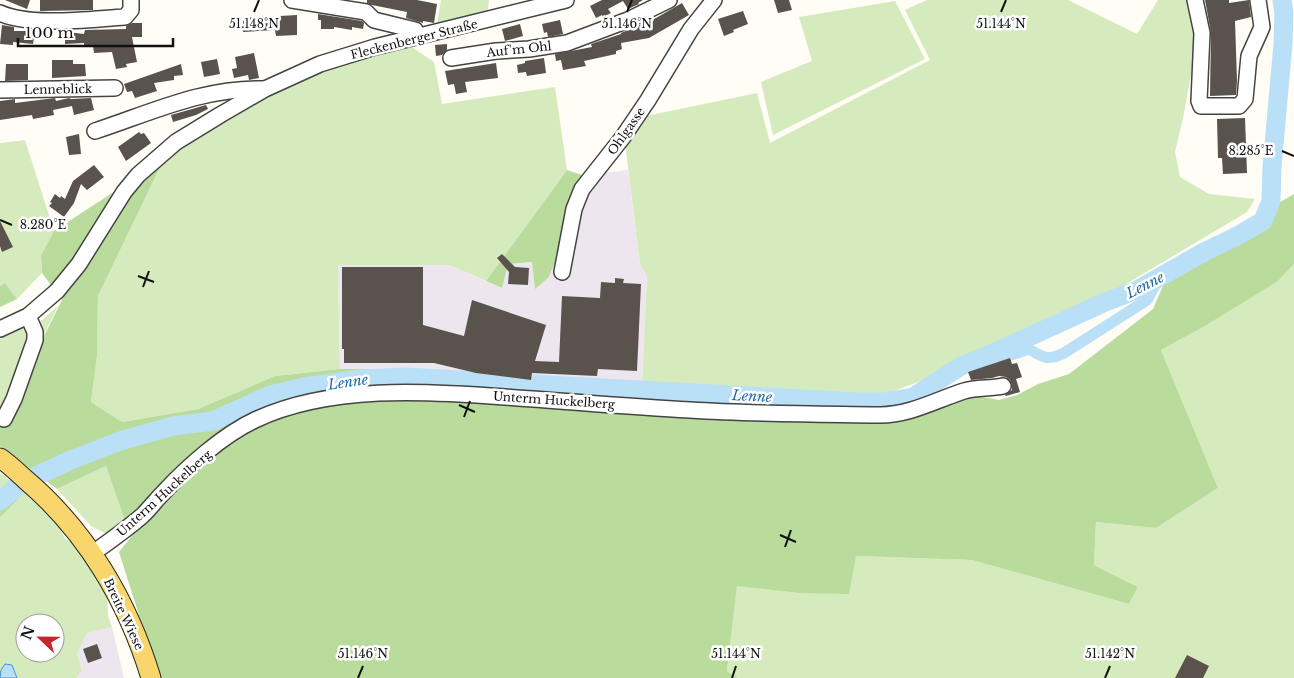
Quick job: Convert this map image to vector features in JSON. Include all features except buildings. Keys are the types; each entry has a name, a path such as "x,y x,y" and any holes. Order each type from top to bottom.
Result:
{"main road":[{"name":"Breite Wiese","path":"0,458 45,496 75,529 93,553 132,626 150,678"}],"street":[{"path":"0,13 12,18 28,21 125,17 131,10 131,0"},
{"path":"292,0 367,6 374,20 415,30 417,37"},
{"name":"Fleckenberger Straße","path":"0,329 28,316 50,298 79,264 124,192 149,164 176,142 265,89 320,64 375,47 566,0"},
{"name":"Auf'm Ohl","path":"451,58 496,50 529,49 567,43 628,20 669,0"},
{"name":"Ohlgasse","path":"562,272 574,210 582,189 623,137 691,29 714,0"},
{"path":"1195,0 1202,33 1198,101 1201,106 1212,107 1239,106 1245,99 1249,56 1262,27 1258,0"},
{"name":"Lenneblick","path":"0,90 115,88"},
{"name":"Fleckenberger Straße","path":"95,131 190,98 241,89 265,89"},
{"path":"4,419 14,399 35,340 35,332 28,316"},
{"name":"Unterm Huckelberg","path":"93,553 129,527 164,491 233,433 255,420 277,411 344,396 405,392 465,394 692,411 880,415 912,411 966,390 1003,386"}],"shaded area":[{"path":"628,170 640,264 647,277 642,385 532,381 409,369 340,369 338,265 449,265 501,288 507,264 532,262 535,288 582,175"},
{"path":"112,627 124,678 77,678 82,670 72,636"}],"green space":[{"path":"441,0 489,0 488,10 437,24"},
{"path":"927,0 1068,0 1137,34 1158,0 1190,0 1195,24 1194,58 1175,152 1180,177 1209,194 1255,199 1247,212 1037,337 878,397 642,385 647,277 640,264 625,143 646,116 757,93 770,143 930,60 905,10"},
{"path":"895,1 925,59 773,135 761,82 812,61 799,17"},
{"path":"409,45 434,62 442,104 555,87 567,170 486,281 449,265 338,265 340,369 275,376 198,409 122,422 91,402 97,356 98,296 164,159 246,108 319,72"},
{"path":"25,140 54,231 41,255 42,273 17,299 5,283 0,286 0,143"},
{"path":"164,159 98,296 97,356 91,402 122,422 198,409 275,376 340,369 409,369 532,381 878,397 972,395 999,400 1017,395 1038,384 1069,374 1153,309 1172,265 1294,194 1294,264 1277,282 1205,326 1161,350 1218,488 1156,528 1096,522 1094,565 1138,587 1129,604 972,560 856,556 849,594 799,593 737,586 727,671 738,678 159,678 119,552 134,533 125,521 106,466 57,489 0,446 0,424 62,300 42,273 41,255 54,231"},
{"path":"567,170 582,175 573,195 558,256 548,278 535,289 532,262 508,264 502,288 486,281"},
{"path":"1294,264 1294,678 738,678 727,671 737,585 799,593 855,556 972,560 1129,604 1138,587 1094,565 1096,522 1156,528 1218,488 1161,350 1205,326 1277,282"},
{"path":"5,283 17,299 0,307 0,286"},
{"path":"58,306 0,424 0,339 42,320"},
{"path":"106,466 125,521 107,534 91,526 57,489"},
{"path":"0,473 27,494 55,521 65,539 79,545 107,591 108,616 112,627 87,633 77,653 82,670 77,678 0,678"},
{"path":"5,485 18,499 0,517 0,489"}],"water":[{"path":"5,664 12,665 17,678 0,678 1,670"}],"waterway":[{"name":"Lenne","path":"0,501 21,483 71,460 120,441 173,426 213,421 270,395 304,387 360,379 406,377 857,402 885,402 913,397 961,366 1103,303 1137,290 1263,221 1271,201 1272,167 1283,44 1284,13 1282,0"},
{"path":"989,355 1002,358 1029,349 1039,355 1050,358 1064,353 1147,300 1159,278"}]}
